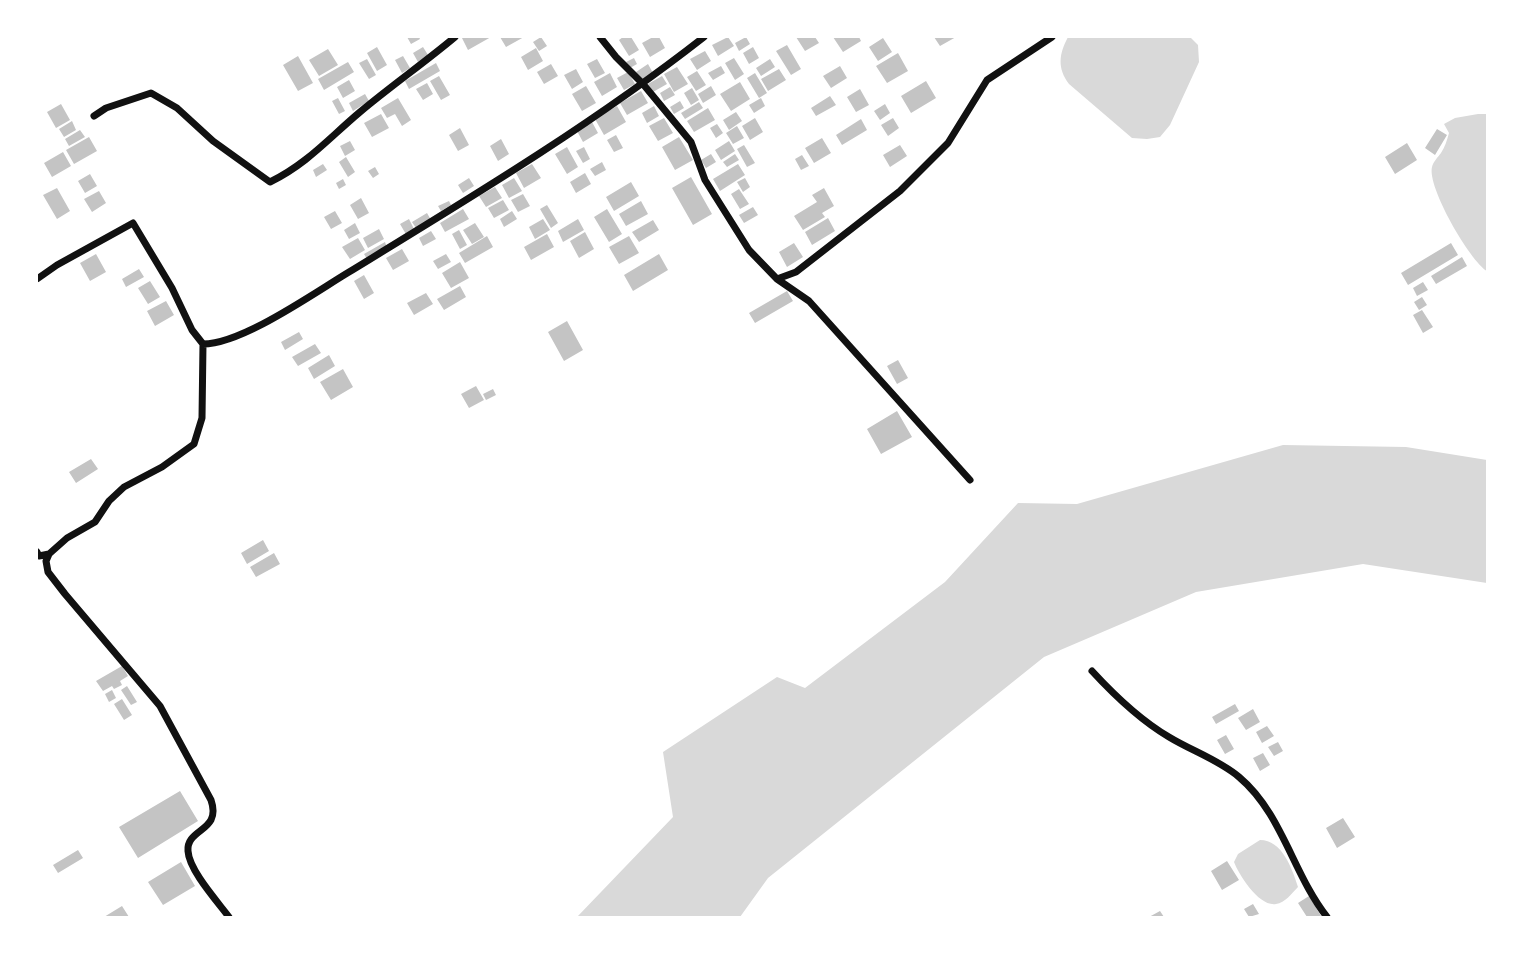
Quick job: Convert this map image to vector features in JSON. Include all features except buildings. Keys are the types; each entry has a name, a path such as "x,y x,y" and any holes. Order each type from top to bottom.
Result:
{"street":[{"path":"94,116 106,108 151,93 177,108 213,141 270,182 292,171 324,146 359,112 455,37"},
{"path":"600,37 691,142 705,180 749,250 777,279 809,301 970,480"},
{"path":"203,344 216,344 266,322 400,241 643,85 704,37"},
{"path":"777,279 796,272 900,191 947,144 987,80 1052,37"},
{"path":"37,279 133,223 172,288 192,330 203,344 202,418 194,444 162,467 124,487 109,501 95,522 67,538 49,554 46,561 48,572 160,706 211,800 215,811 212,821 191,840 187,849 191,863 229,917"},
{"path":"37,552 39,556 49,554"},
{"path":"1092,671 1117,698 1167,736 1240,778 1265,806 1297,869 1327,917"}],"shaded area":[{"path":"1068,37 1190,37 1198,45 1199,62 1170,125 1160,137 1132,138 1069,84 1061,67 1063,49"},
{"path":"1487,114 1487,271 1451,223 1432,177 1433,165 1444,148 1449,133 1444,124 1455,118"},
{"path":"1283,445 1406,447 1487,460 1487,583 1363,564 1196,592 1044,657 768,878 740,917 577,917 673,817 663,752 777,677 805,688 945,582 1018,503 1077,504"},
{"path":"1260,840 1268,841 1285,856 1298,887 1276,904 1263,901 1257,895 1245,882 1234,862 1238,854"}]}
